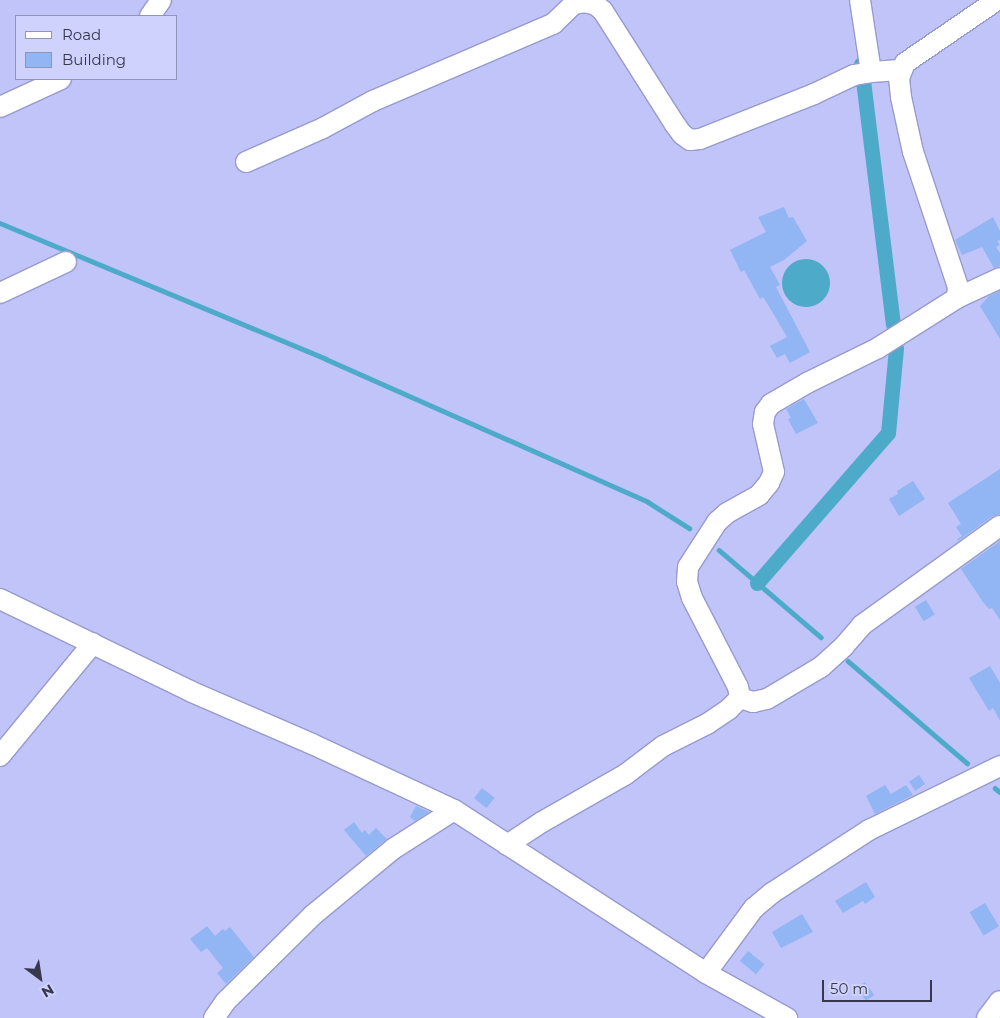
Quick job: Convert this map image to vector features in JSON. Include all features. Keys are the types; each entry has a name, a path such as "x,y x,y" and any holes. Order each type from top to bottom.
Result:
{"street":[{"path":"151,15 161,0"},
{"path":"860,0 864,73"},
{"path":"958,298 958,287 913,152 901,97 900,70 905,62 997,0"},
{"path":"246,162 323,128 373,100 553,24 574,4 585,2 596,5 603,11 674,123 682,134 690,140 700,139 864,73 900,70"},
{"path":"0,107 59,80"},
{"path":"0,293 66,262"},
{"path":"740,698 738,686 692,598 687,582 688,567 717,522 727,513 759,494 770,483 774,472 763,424 764,412 778,400 878,348 958,298 1000,278"},
{"path":"740,698 753,702 767,699 821,667 844,646 862,625 1000,526"},
{"path":"0,599 192,692 312,744 454,810 706,973 787,1018"},
{"path":"0,756 94,643"},
{"path":"507,845 542,822 626,774 663,746 707,724 729,709 740,698"},
{"path":"706,973 754,908 772,893 869,830 1000,766"},
{"path":"214,1018 225,1002 313,915 393,849 454,810"},
{"path":"987,1018 1000,1001"}],"water":[{"path":"801,259 811,259 823,266 830,278 830,288 823,300 811,307 801,307 793,303 786,296 782,288 782,278 786,270 793,263"}],"building":[{"path":"784,207 789,218 793,217 807,241 784,260 770,267 780,285 776,287 810,352 790,363 785,354 777,358 770,346 787,337 763,297 760,299 744,270 741,272 730,250 766,232 758,217"},
{"path":"993,217 1000,231 1000,240 997,241 1000,245 996,247 1000,253 1000,266 994,268 982,247 962,255 955,240"},
{"path":"1000,291 1000,339 980,306 989,296"},
{"path":"804,399 818,423 796,434 788,419 791,418 786,409"},
{"path":"1000,469 1000,514 993,516 958,541 957,539 962,536 956,527 961,524 948,503"},
{"path":"913,481 925,499 899,516 889,499 898,494 897,491"},
{"path":"1000,541 1000,620 992,608 989,609 983,602 961,569"},
{"path":"926,600 935,615 924,621 915,607"},
{"path":"990,666 1000,683 1000,721 993,708 989,711 969,678"},
{"path":"919,775 925,784 915,791 909,782"},
{"path":"885,785 891,794 906,785 913,795 875,814 866,796"},
{"path":"482,788 495,798 487,808 474,798"},
{"path":"416,806 429,812 415,821 410,817"},
{"path":"354,822 362,833 365,830 369,835 376,828 387,839 366,856 344,830"},
{"path":"866,882 875,897 865,904 863,901 843,913 835,901"},
{"path":"985,903 999,926 983,935 970,912"},
{"path":"802,914 813,932 781,948 772,932"},
{"path":"207,926 215,936 223,929 225,931 230,927 254,957 226,984 217,973 223,968 207,948 201,952 190,939"},
{"path":"748,951 764,964 756,974 740,961"},
{"path":"865,982 874,995 866,1001 857,988"}],"waterway":[{"path":"861,64 893,324"},
{"path":"0,223 326,359 648,502 689,528"},
{"path":"757,583 888,433 896,348"},
{"path":"719,550 821,637"},
{"path":"848,661 967,763"},
{"path":"995,788 1000,792"}]}
